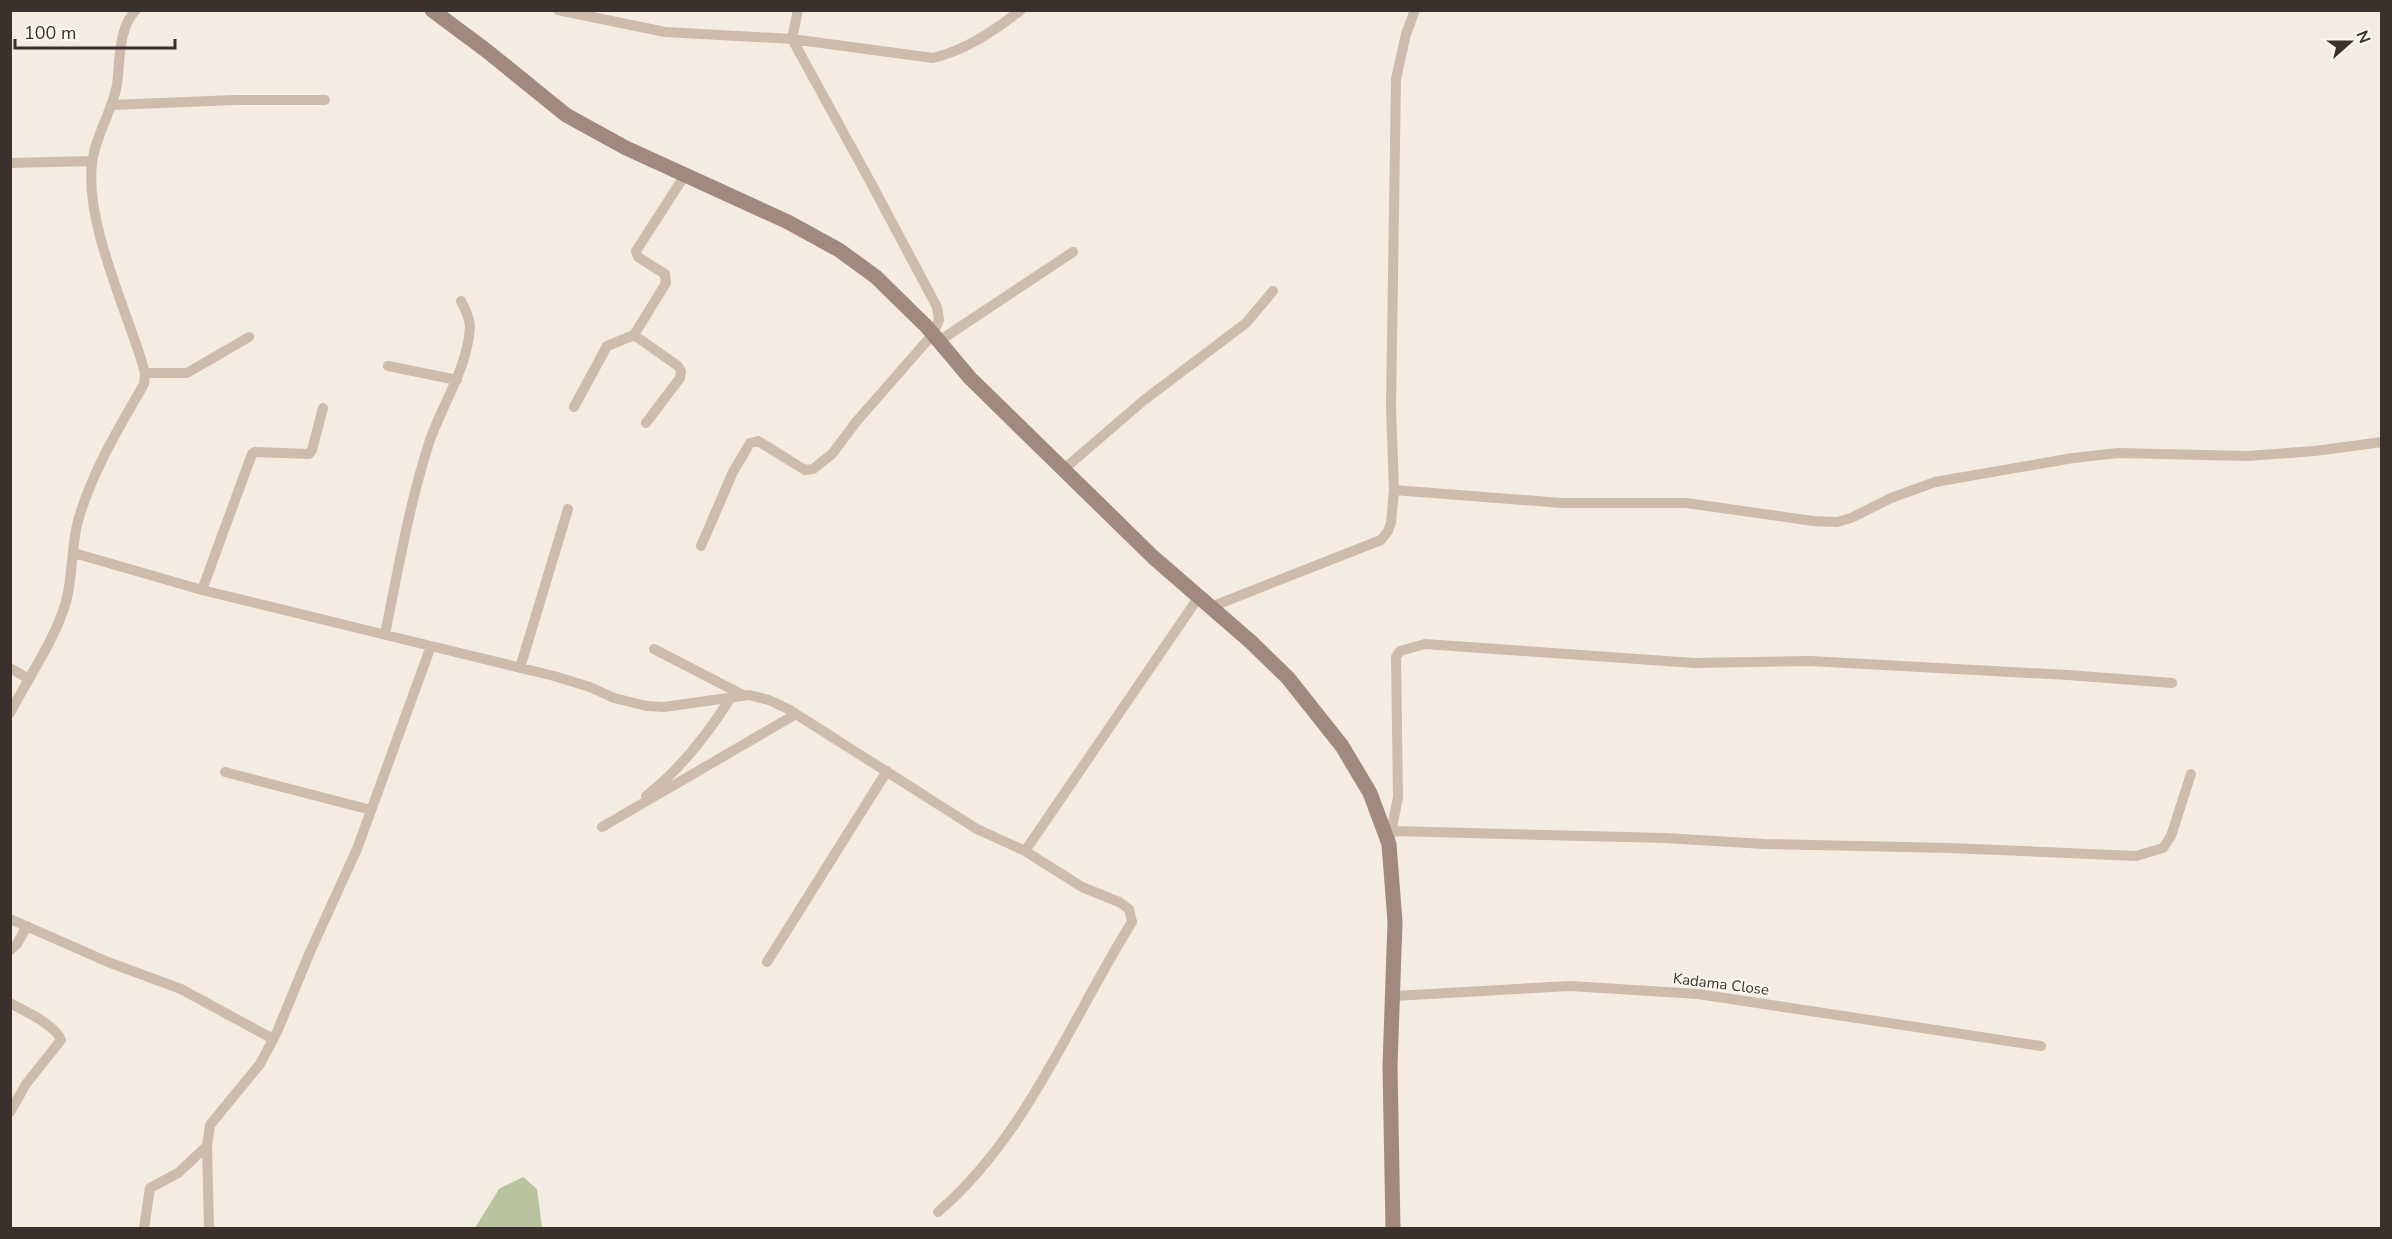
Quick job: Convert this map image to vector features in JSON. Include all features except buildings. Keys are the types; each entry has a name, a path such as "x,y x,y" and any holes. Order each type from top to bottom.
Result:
{"street":[{"path":"10,713 56,629 66,603 78,523 97,468 144,384 145,373 108,261 92,199 92,161 116,89 124,32 136,10"},
{"path":"558,10 665,32 792,39 933,58 955,53 1002,25 1021,10"},
{"path":"798,10 792,39 872,183 937,307 939,320 936,338"},
{"path":"1211,608 1381,540 1391,523 1394,490 1391,407 1396,79 1406,34 1415,10"},
{"path":"442,13 566,115 626,148 788,222 839,250 876,277 936,338 970,378 1198,598 1288,678 1342,746 1370,793 1390,837"},
{"path":"111,105 235,100 326,100"},
{"path":"10,164 92,161"},
{"path":"574,407 607,346 634,335 666,283 665,274 638,257 636,251 685,175"},
{"path":"701,546 733,472 750,443 758,441 805,470 813,469 832,454 856,422 936,338 1073,252"},
{"path":"1064,469 1143,401 1246,323 1273,291"},
{"path":"385,634 400,560 429,442 457,380 470,328 469,318 461,301"},
{"path":"634,335 678,366 681,371 680,378 646,423"},
{"path":"145,373 187,373 249,337"},
{"path":"388,366 457,380"},
{"path":"202,590 252,454 255,452 309,454 323,408"},
{"path":"1394,490 1562,503 1686,503 1813,521 1837,522 1851,518 1891,498 1935,482 2073,458 2118,453 2247,456 2315,451 2382,442"},
{"path":"520,668 568,509"},
{"path":"74,553 202,590 520,668 590,687 614,698 647,706 664,707 737,696 769,700 796,714 977,829 1025,851 1082,887 1119,902 1129,909 1132,922 1023,1110 976,1175 938,1212"},
{"path":"1025,851 1198,598"},
{"path":"1393,1228 1390,1066 1395,922 1390,837 1398,797 1396,657 1400,651 1425,644 1694,663 1810,661 2172,683"},
{"path":"209,1228 207,1146 210,1125 260,1064 273,1039 371,810 431,646"},
{"path":"654,649 737,696"},
{"path":"10,668 29,679"},
{"path":"737,696 709,733 673,773 649,794 602,828 796,714"},
{"path":"767,962 887,771"},
{"path":"225,772 371,810"},
{"path":"1390,837 1665,838 1764,844 1950,848 2136,856 2163,848 2171,836 2191,774"},
{"path":"10,919 108,962 181,989 273,1039"},
{"path":"10,950 17,944 27,926"},
{"name":"Kadama Close","path":"1394,996 1570,986 1698,994 2041,1046"},
{"path":"10,1004 52,1028 59,1034 61,1040 26,1084 10,1112"},
{"path":"144,1228 150,1188 178,1173 207,1146"}],"green space":[{"path":"523,1177 537,1189 542,1228 475,1228 499,1189"}]}
